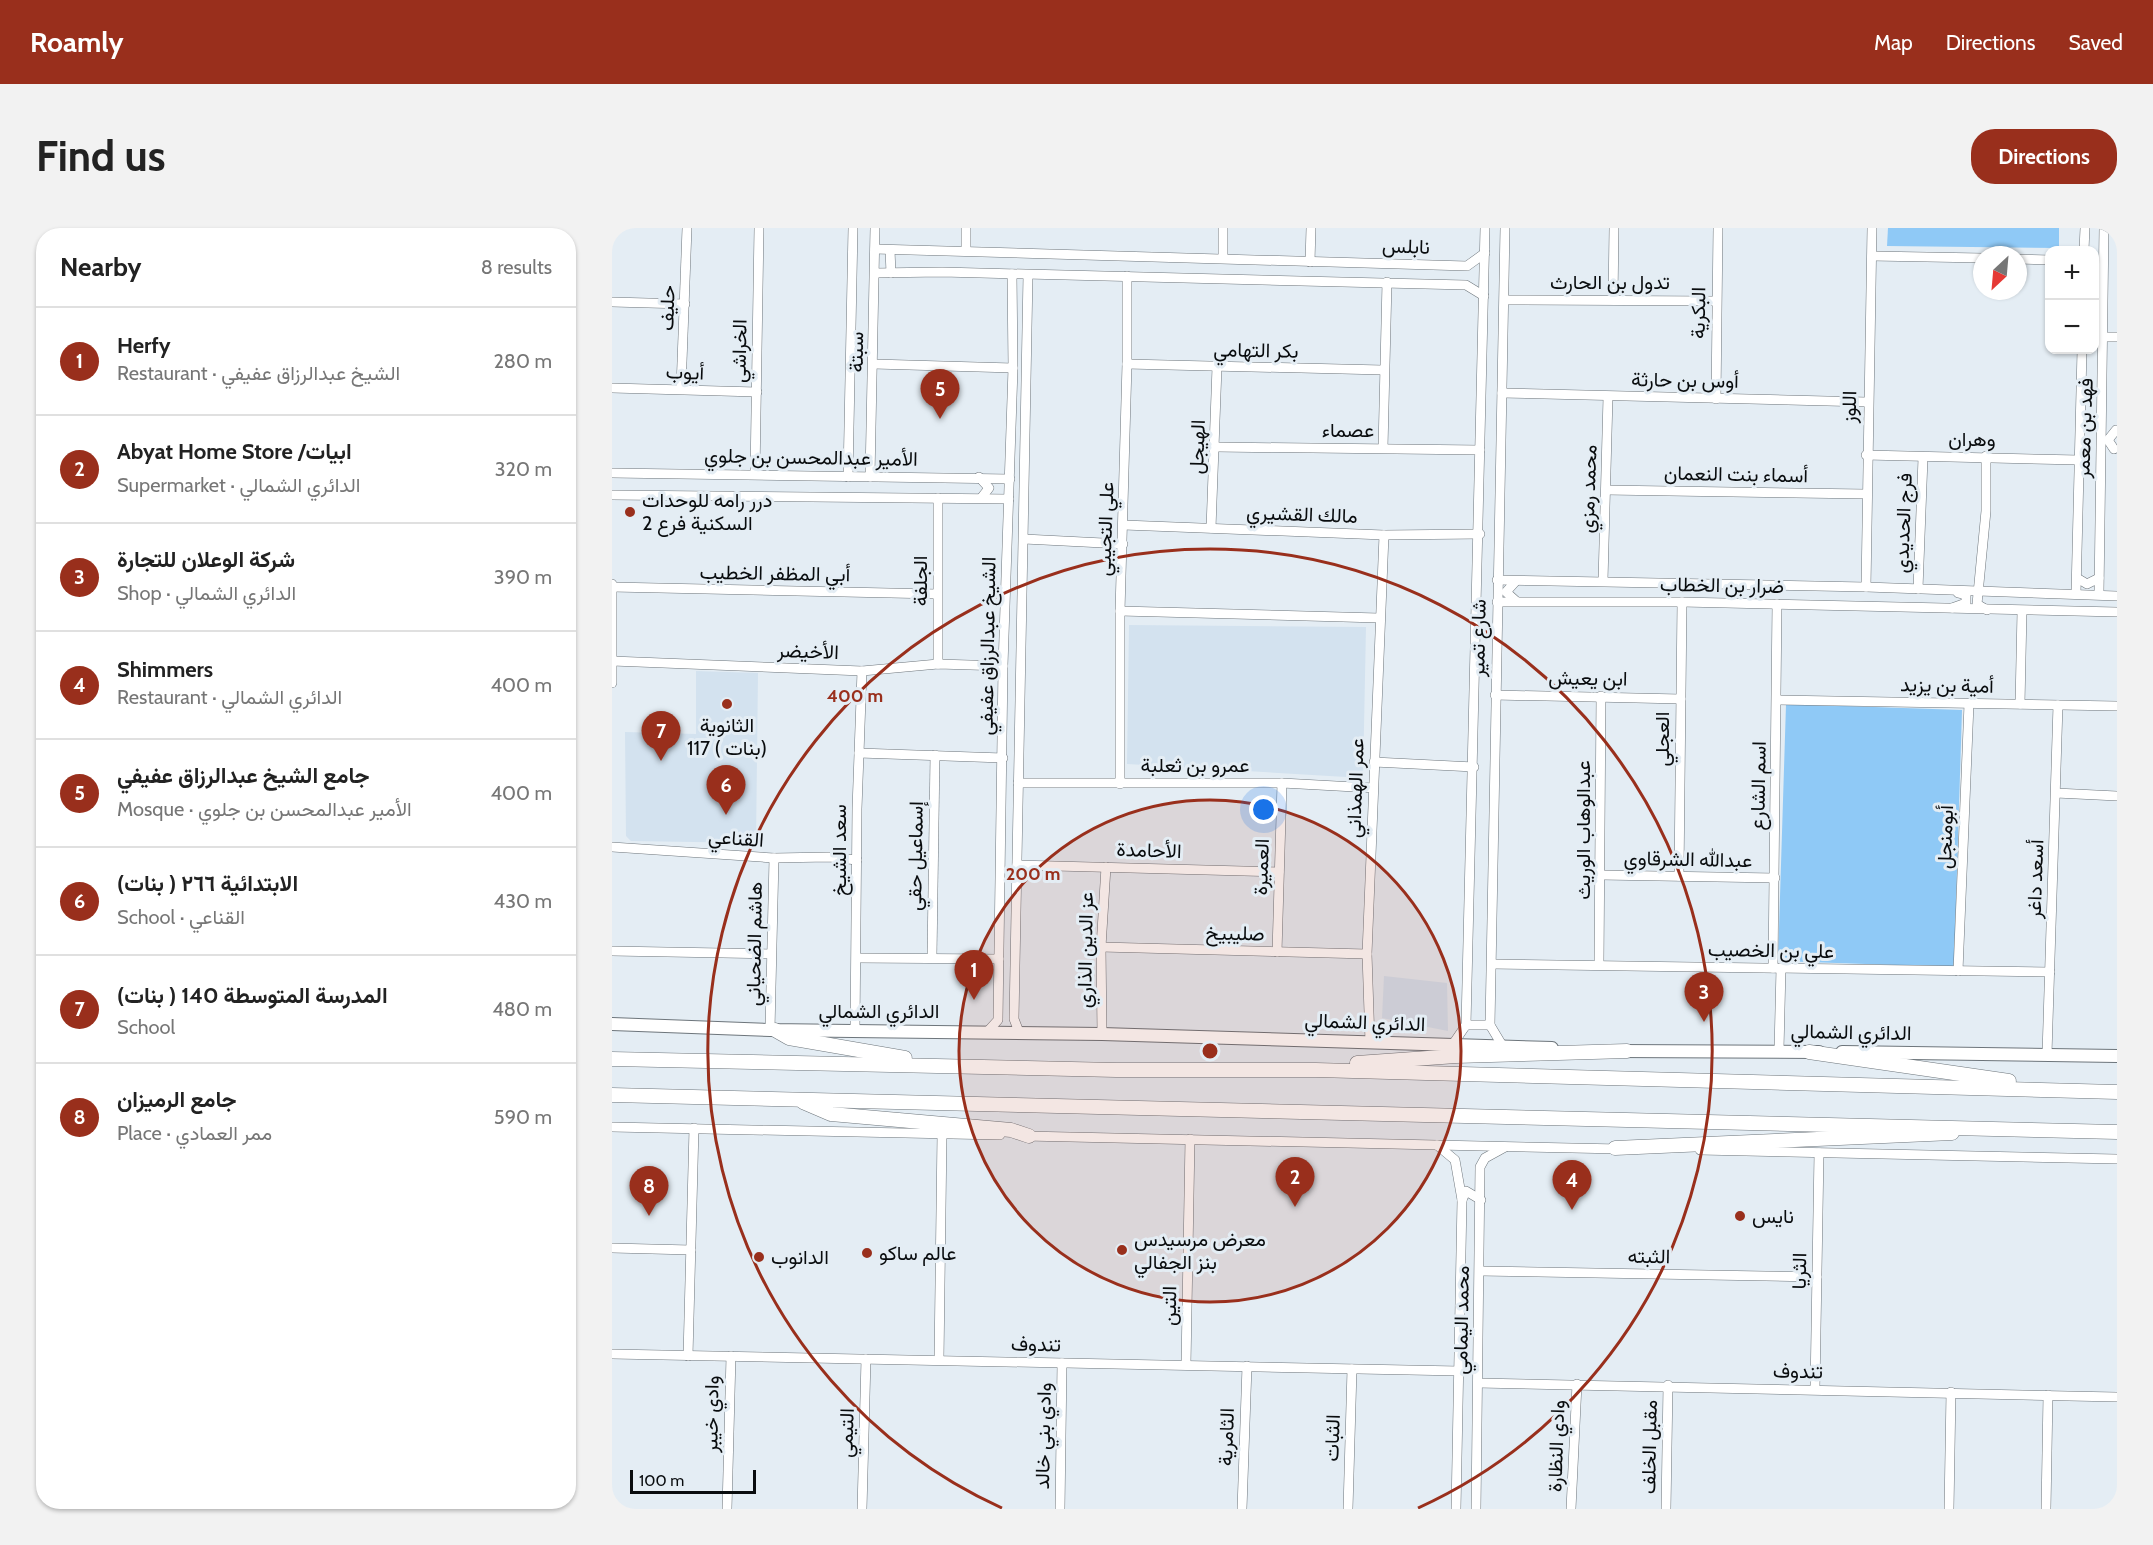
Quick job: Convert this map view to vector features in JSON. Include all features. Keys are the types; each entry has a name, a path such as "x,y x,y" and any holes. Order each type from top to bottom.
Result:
{"highway":[{"path":"773,1030 789,1038 933,1065"},
{"path":"1316,1070 1360,1063 1456,1056 1627,1051"},
{"path":"1809,1052 2085,1091"},
{"path":"612,1059 1116,1070 1316,1070 2117,1092"},
{"path":"612,1095 2117,1132"},
{"path":"796,1100 831,1114 1011,1130 1029,1136"},
{"path":"1615,1148 1930,1136 2019,1128"}],"main road":[{"name":"الدائري الشمالي","path":"612,1024 773,1030 988,1031 1017,1026 1102,1034 1502,1045 1627,1051 1779,1050 2117,1056"}],"street":[{"name":"حليف","path":"681,389 687,228"},
{"name":"الخراشي","path":"755,474 759,228"},
{"name":"سبتة","path":"848,477 853,228"},
{"name":"سبتة","path":"870,477 875,228"},
{"path":"966,228 966,250"},
{"path":"1223,228 1223,258"},
{"path":"1310,262 1311,228"},
{"path":"1454,1044 1466,1025 1480,534 1485,228"},
{"name":"شارع تمير","path":"1490,1026 1505,228"},
{"path":"1613,300 1614,228"},
{"name":"البكرية","path":"1716,399 1715,301 1718,228"},
{"name":"اللوز","path":"1866,587 1866,455 1872,228"},
{"path":"2084,246 2085,228"},
{"name":"فهد بن معمر","path":"2099,594 2104,337 2099,264 2104,249 2104,228"},
{"name":"نابلس","path":"875,249 1467,266"},
{"path":"2099,252 2104,249"},
{"path":"890,250 891,273"},
{"path":"1466,285 1467,266 1485,253"},
{"path":"1872,256 1973,258"},
{"path":"2027,259 2045,260"},
{"name":"نابلس","path":"875,273 1387,282 1466,285 1484,296"},
{"name":"الشيخ عبدالرزاق عفيفي","path":"998,1020 1003,666 1013,368 1012,274"},
{"name":"الشيخ عبدالرزاق عفيفي","path":"1017,1026 1018,783 1028,275"},
{"name":"علي التجيبي","path":"1120,784 1120,610 1124,525 1127,276"},
{"path":"1383,448 1383,370 1387,282"},
{"path":"1012,290 1020,283 1028,289"},
{"name":"تدول بن الحارث","path":"1505,300 1715,301"},
{"path":"612,302 685,304"},
{"path":"2104,337 2117,337"},
{"name":"فهد بن معمر","path":"2076,592 2082,354"},
{"path":"874,364 1013,368"},
{"name":"بكر التهامي","path":"1127,364 1383,370"},
{"name":"الهيجل","path":"1211,528 1216,447 1217,367"},
{"name":"أيوب","path":"612,388 757,392"},
{"name":"أوس بن حارثة","path":"1502,393 1867,402"},
{"name":"محمد رمزي","path":"1603,581 1608,397"},
{"path":"2102,429 2116,430"},
{"path":"2116,430 2108,440 2116,449"},
{"name":"عصماء","path":"1216,447 1480,450"},
{"path":"2101,449 2116,449"},
{"name":"وهران","path":"1866,455 1923,458 1986,456 2079,460"},
{"path":"1986,456 1986,511 1981,592 1977,604 1987,610"},
{"name":"فرج الحديدي","path":"1918,589 1923,458"},
{"name":"الأمير عبدالمحسن بن جلوي","path":"612,472 1010,479"},
{"path":"794,496 795,476"},
{"path":"808,477 808,496"},
{"path":"979,477 989,488 981,497"},
{"name":"أسماء بنت النعمان","path":"1606,490 1866,494"},
{"name":"الأمير عبدالمحسن بن جلوي","path":"612,495 1009,499"},
{"name":"الجلفة","path":"938,498 938,664"},
{"name":"مالك القشيري","path":"1124,525 1384,535 1480,534"},
{"name":"عمر الهمذاني","path":"1370,1042 1367,954 1384,535"},
{"path":"1024,539 1123,544"},
{"path":"2077,578 2087,584 2099,578"},
{"name":"ضرار بن الخطاب","path":"1497,580 1866,587 1981,592 2076,592 2115,596"},
{"path":"1516,581 1506,592 1516,601"},
{"path":"612,585 612,682"},
{"name":"أبي المظفر الخطيب","path":"612,585 937,594"},
{"path":"1946,589 1966,595 1966,603 1947,610"},
{"name":"ضرار بن الخطاب","path":"1497,602 1682,602 1947,610 2116,612"},
{"name":"العجلي","path":"1679,876 1682,602"},
{"name":"اسم الشارع","path":"1777,604 1775,878 1779,1050"},
{"path":"1120,610 1379,618"},
{"path":"2020,704 2022,611"},
{"path":"1477,630 1496,631"},
{"path":"1476,646 1496,647"},
{"name":"الأخيضر","path":"612,661 862,671 938,664 1003,666"},
{"name":"سعد الشيخ","path":"855,1030 862,671"},
{"name":"ابن يعيش","path":"1495,695 1681,699"},
{"name":"عبدالوهاب الوريث","path":"1599,964 1601,696"},
{"name":"أمية بن يزيد","path":"1777,699 2117,706"},
{"name":"أبومنجل","path":"1958,971 1969,704"},
{"name":"أسعد داغر","path":"2047,1054 2058,705"},
{"path":"859,753 1003,758"},
{"name":"إسماعيل حقي","path":"932,957 934,755"},
{"path":"1374,762 1474,767"},
{"name":"عمرو بن ثعلبة","path":"1018,783 1282,783 1373,788"},
{"name":"العميرة","path":"1277,952 1282,783"},
{"path":"2056,794 2117,796"},
{"name":"القناعي","path":"612,848 774,858 829,857 857,860"},
{"name":"هاشم الضحياني","path":"773,1030 771,954 774,858"},
{"name":"الأحامدة","path":"1017,865 1279,872"},
{"name":"عز الدين الذاري","path":"1102,1034 1101,947 1106,867"},
{"name":"عبدالله الشرقاوي","path":"1601,875 1775,878"},
{"name":"صليبيخ","path":"1101,947 1367,954"},
{"path":"612,951 771,954"},
{"path":"857,958 999,959"},
{"name":"علي بن الخصيب","path":"1492,964 2050,972"},
{"path":"988,1031 998,1020 1017,1026"},
{"path":"1466,1025 1490,1026 1502,1045"},
{"path":"612,1126 2117,1159"},
{"path":"688,1356 694,1128"},
{"path":"939,1360 942,1134"},
{"name":"التين","path":"1186,1365 1190,1139"},
{"name":"محمد اليمامي","path":"1437,1144 1455,1160 1462,1200 1456,1509"},
{"name":"محمد اليمامي","path":"1476,1509 1480,1167 1485,1158 1506,1146"},
{"name":"الثريا","path":"1815,1389 1819,1153"},
{"path":"1462,1200 1466,1191 1481,1200"},
{"path":"612,1248 691,1250"},
{"name":"الثبته","path":"1480,1271 1817,1277"},
{"name":"تندوف","path":"612,1354 1459,1371"},
{"name":"وادي خيبر","path":"727,1509 731,1356"},
{"name":"التيمي","path":"862,1509 866,1359"},
{"name":"وادي بني خالد","path":"1060,1509 1062,1363"},
{"name":"الثامرية","path":"1242,1509 1247,1366"},
{"name":"الثبات","path":"1348,1509 1352,1368"},
{"name":"تندوف","path":"1478,1383 1668,1385 2117,1397"},
{"name":"وادي النظارة","path":"1571,1509 1576,1384"},
{"name":"مقبل الخلف","path":"1666,1509 1668,1385"},
{"path":"1949,1509 1952,1392"},
{"path":"2046,1509 2048,1395"}],"shaded area":[{"path":"1888,228 2059,228 2059,246 2045,246 2045,248 1887,246"},
{"path":"1129,625 1366,627 1363,778 1127,764"},
{"path":"696,671 758,673 756,843 631,841 626,836 625,732 696,734"},
{"path":"1786,704 1962,710 1954,967 1778,961"},
{"path":"1384,976 1447,983 1448,1031 1382,1018"}],"place":[{"name":"جامع الشيخ عبدالرزاق عفيفي","path":"940,419"},
{"name":"درر رامه للوحدات السكنية فرع 2","path":"630,512"},
{"name":"الثانوية 117 ( بنات)","path":"727,704"},
{"name":"المدرسة المتوسطة 140 ( بنات)","path":"661,761"},
{"name":"الابتدائية ٢٦٦ ( بنات)","path":"726,815"},
{"name":"Herfy","path":"974,1000"},
{"name":"شركة الوعلان للتجارة","path":"1704,1022"},
{"name":"Abyat Home Store /ابيات","path":"1295,1207"},
{"name":"Shimmers","path":"1572,1210"},
{"name":"جامع الرميزان","path":"649,1216"},
{"name":"نايس","path":"1740,1216"},
{"name":"معرض مرسيدس بنز الجفالي","path":"1122,1250"},
{"name":"عالم ساكو","path":"867,1253"},
{"name":"الدانوب","path":"759,1257"}]}
